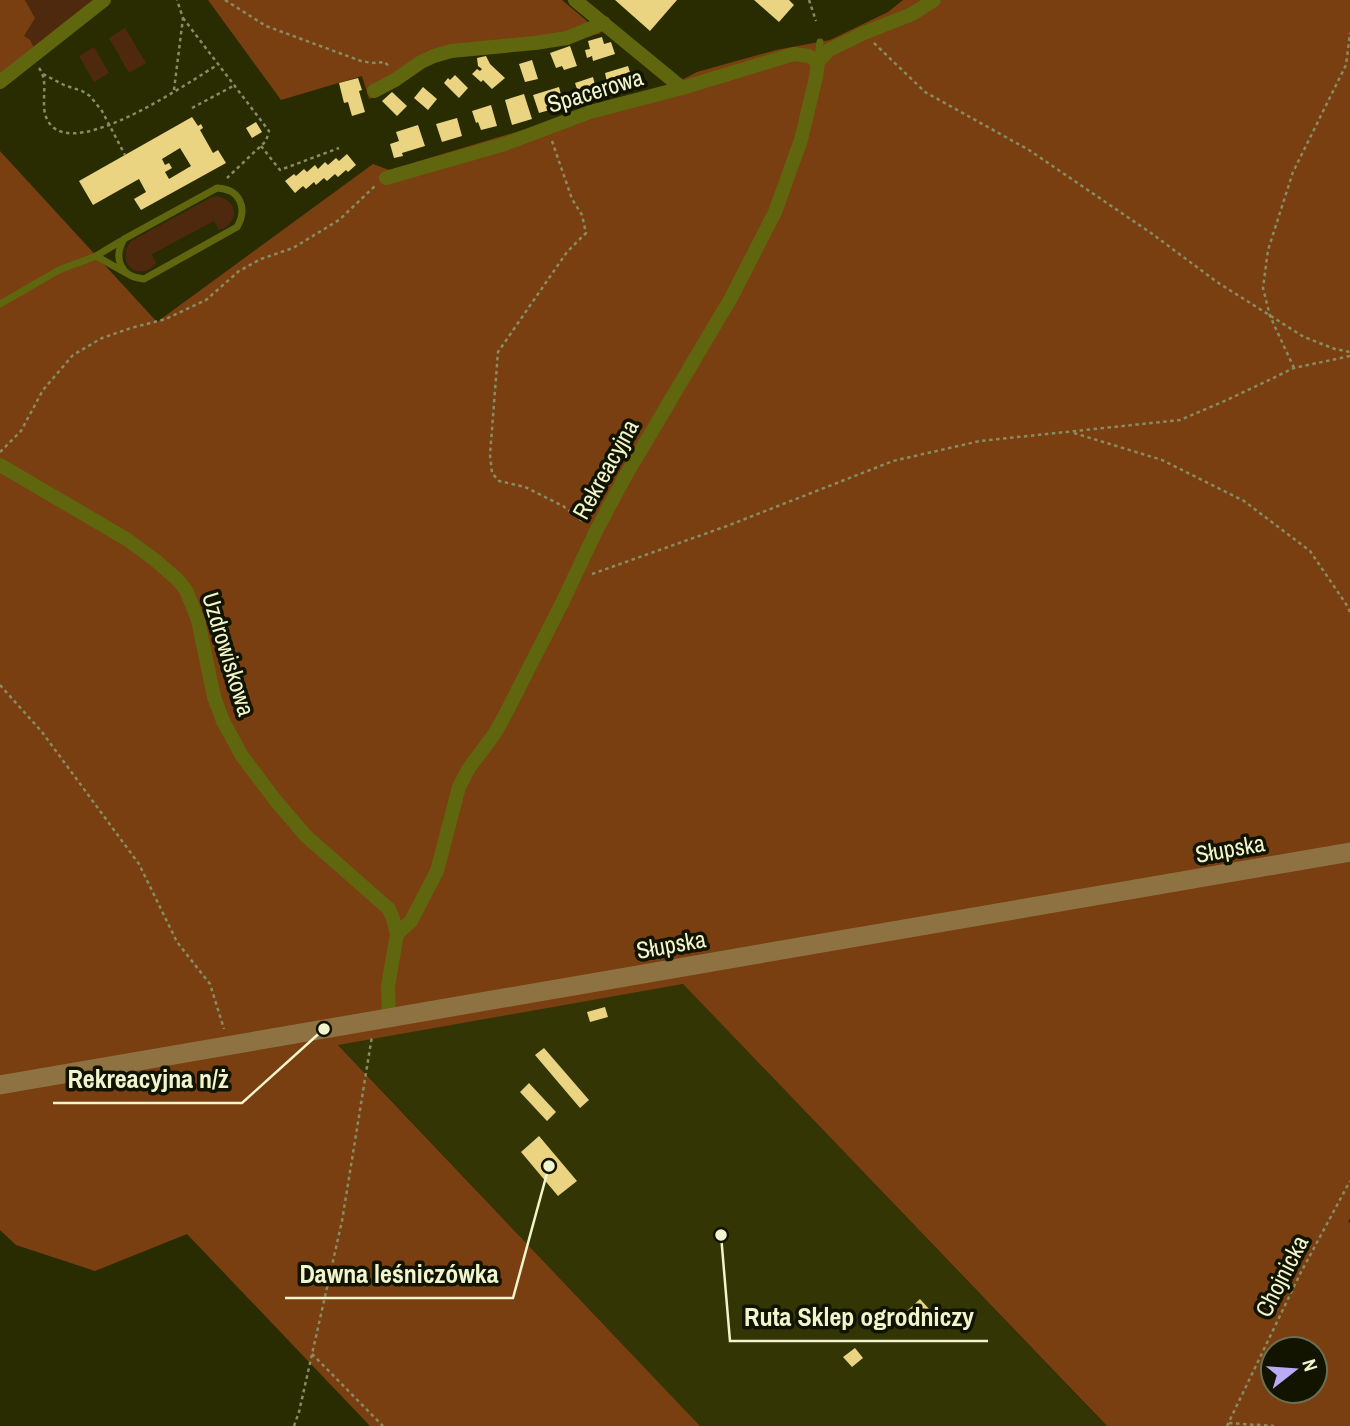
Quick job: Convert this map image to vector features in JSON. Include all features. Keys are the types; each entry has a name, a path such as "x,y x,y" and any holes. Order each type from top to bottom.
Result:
{"street":[{"path":"0,82 104,0"},
{"path":"576,0 682,88"},
{"path":"818,62 829,50 912,14 934,0"},
{"path":"374,91 434,56 451,51 566,38 604,23"},
{"name":"Spacerowa","path":"386,178 505,144 590,113 794,54 809,56 818,62"},
{"name":"Rekreacyjna","path":"381,1024 397,934 411,921 437,871 459,787 503,719 626,475 731,298 775,212 801,140 818,62"},
{"name":"Uzdrowiskowa","path":"0,465 128,540 178,580 186,590 198,621 214,697 223,721 242,756 306,836 389,909 397,934"},
{"name":"Słupska","path":"0,1085 229,1046 381,1024 1350,852"}],"lane":[{"path":"818,62 820,42"},
{"path":"0,304 59,270 96,256 217,188 226,188 234,193 243,209 237,228 144,279 126,274 96,256"},
{"path":"124,239 118,258 126,274"}],"path":[{"path":"177,0 183,18 268,128 267,141 217,188"},
{"path":"225,0 267,26 361,61 385,62 397,79"},
{"path":"809,0 816,21"},
{"path":"173,92 183,18"},
{"path":"864,33 925,92 1029,150 1217,282 1304,337 1350,354"},
{"path":"1294,368 1270,316 1263,288 1268,250 1293,172 1346,65 1350,33"},
{"path":"31,57 43,74 90,96 102,111 124,155"},
{"path":"43,74 44,115 54,128 69,134 82,133 133,116 219,64"},
{"path":"192,108 235,85"},
{"path":"547,128 572,199 582,215 586,233 567,251 498,352 490,456 492,473 499,481 525,487 563,506 596,531"},
{"path":"261,146 280,170 339,148"},
{"path":"0,452 21,431 43,390 73,355 102,338 166,319 206,300 239,271 261,259 293,248 339,220 386,178"},
{"path":"572,581 727,526 893,461 980,441 1180,420 1294,368 1350,354"},
{"path":"1070,432 1162,460 1244,502 1310,551 1350,612"},
{"path":"0,685 41,732 139,864 177,942 210,984 229,1046"},
{"path":"294,1426 342,1221 381,1024"},
{"name":"Chojnicka","path":"1228,1425 1300,1274 1350,1181"},
{"path":"312,1354 383,1426"},
{"path":"1228,1425 1274,1426"}],"shaded area":[{"path":"0,0 25,0 35,18 24,36 30,40 38,56 0,87"},
{"path":"25,0 108,0 38,56 23,36 35,18"},
{"path":"208,0 562,0 601,33 567,43 449,57 429,62 369,99 362,76 281,100"},
{"path":"903,0 1350,0 1350,1426 1107,1426 683,984 338,1045 700,1426 370,1426 187,1234 95,1271 16,1245 0,1230 0,151 157,322 373,164 389,170 670,86 697,72 776,50 830,40 888,12"},
{"path":"125,28 146,63 129,73 109,38"},
{"path":"94,47 109,73 94,82 79,56"},
{"path":"217,196 230,202 233,207 233,217 226,227 219,230 214,221 152,254 156,263 149,269 136,271 127,263 126,249 131,241"},
{"path":"683,984 1106,1426 700,1426 338,1044"}],"building":[{"path":"615,0 677,0 650,31"},
{"path":"754,0 789,0 794,5 779,22"},
{"path":"602,37 604,44 611,42 615,54 593,61 592,56 587,58 585,50 590,49 588,41"},
{"path":"570,46 577,66 564,70 562,66 556,68 550,53"},
{"path":"486,56 490,64 505,78 492,89 472,74 477,69 482,69 478,66 477,58"},
{"path":"532,60 538,79 525,82 519,64"},
{"path":"628,66 634,85 612,92 605,73"},
{"path":"455,75 468,88 459,98 444,83"},
{"path":"593,77 598,96 585,100 583,94 579,95 575,83"},
{"path":"358,78 365,112 352,116 348,102 344,103 339,83"},
{"path":"608,83 612,96 602,100 598,86"},
{"path":"423,87 437,99 428,110 414,98"},
{"path":"559,87 564,106 539,113 533,95"},
{"path":"392,92 407,106 397,116 382,101"},
{"path":"524,94 532,119 512,125 505,100"},
{"path":"491,105 497,126 481,130 472,111"},
{"path":"192,117 198,126 201,124 203,128 200,130 213,153 218,150 226,163 141,210 134,199 146,192 139,179 93,205 79,181","holes":["180,148 191,166 169,179 165,172 172,168 169,163 165,165 162,159"]},
{"path":"457,118 462,136 442,142 436,124"},
{"path":"256,122 262,132 252,138 246,128"},
{"path":"418,125 425,146 394,158 390,144 399,141 396,132"},
{"path":"347,154 356,165 338,177 335,174 327,181 324,178 306,189 303,186 295,193 285,181 304,169 307,172 315,165 318,169 325,162 328,165 336,158 339,161"},
{"path":"605,1007 608,1017 590,1022 587,1012"},
{"path":"544,1048 589,1100 580,1108 535,1055"},
{"path":"529,1083 556,1112 547,1121 520,1092"},
{"path":"539,1136 577,1181 558,1196 521,1152"},
{"path":"920,1299 930,1310 916,1322 907,1311"},
{"path":"855,1348 863,1358 852,1367 843,1357"}],"place":[{"name":"Rekreacyjna n/ż","path":"324,1029"},
{"name":"Dawna leśniczówka","path":"549,1166"},
{"name":"Ruta Sklep ogrodniczy","path":"721,1235"}]}
